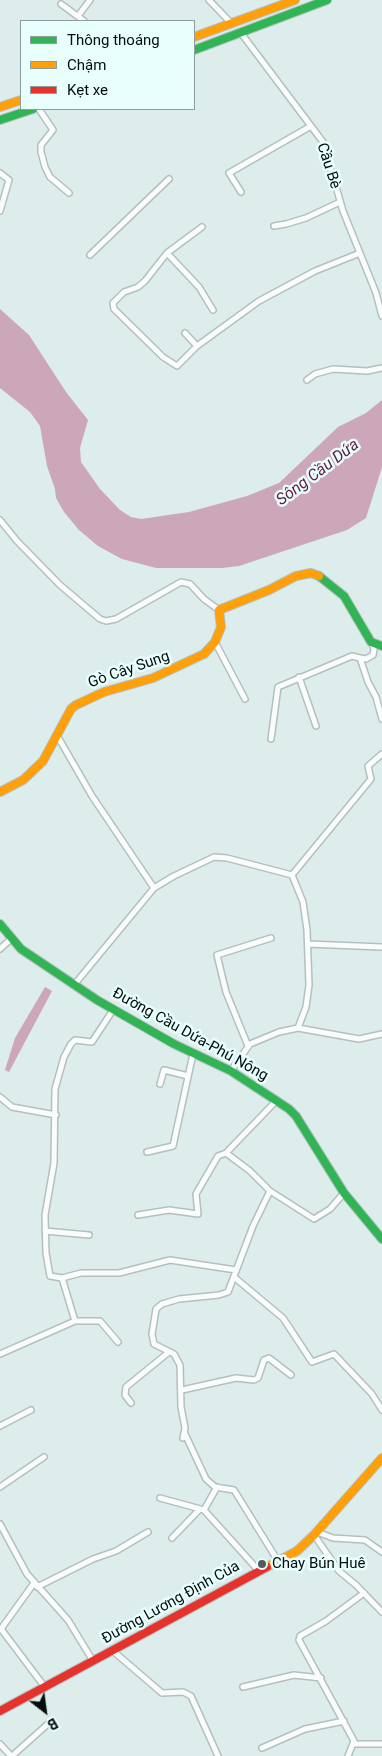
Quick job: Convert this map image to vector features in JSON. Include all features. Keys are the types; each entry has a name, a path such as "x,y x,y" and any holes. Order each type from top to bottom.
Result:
{"street":[{"path":"78,16 90,0"},
{"path":"209,0 241,33"},
{"path":"195,37 295,0"},
{"path":"195,50 327,0"},
{"path":"61,4 83,20"},
{"name":"Cầu Bè","path":"241,33 323,142 340,202 376,293 382,316"},
{"path":"0,107 20,100"},
{"path":"0,120 30,110"},
{"path":"40,110 54,130 41,145 45,167 50,177 69,193"},
{"path":"241,192 228,173 311,126"},
{"path":"0,172 9,180 0,211"},
{"path":"90,255 169,179"},
{"path":"274,226 306,218 340,202"},
{"path":"202,227 167,253 146,281 138,287 124,292 113,303 114,309 162,357 177,366 197,346 268,296 315,272 360,253"},
{"path":"167,253 199,287 213,310"},
{"path":"185,333 197,346"},
{"path":"307,380 315,374 333,369 367,371 382,368"},
{"path":"0,520 17,541 60,585 100,619 106,621 116,619 181,582 190,584 204,600 219,610 221,627 215,642 245,699"},
{"path":"219,610 274,588 304,573 316,574 344,596 374,649 373,655 366,659 352,656 278,687 270,739"},
{"name":"Gò Cây Sung","path":"0,792 31,774 43,761 71,710 76,705 104,692 152,678 177,668 204,654 215,642"},
{"path":"371,642 382,646"},
{"path":"360,658 368,682 376,697 382,718"},
{"path":"299,677 316,726"},
{"path":"58,736 92,796 154,888"},
{"path":"292,875 371,779 368,766 382,754"},
{"path":"74,985 154,888 185,871 219,857 292,875"},
{"path":"292,875 303,902 308,944 308,996 298,1028"},
{"name":"Đường Cầu Dứa-Phú Nông","path":"0,924 21,949 113,1010 193,1054 231,1071 277,1100 296,1116 344,1193 382,1238"},
{"path":"0,949 12,938"},
{"path":"248,1046 226,992 217,955 227,950 271,938"},
{"path":"308,944 382,947"},
{"path":"113,1010 92,1042 75,1040 64,1057 56,1089 54,1163 45,1215 49,1273 53,1278 62,1278 81,1273 119,1272 170,1260 236,1270"},
{"path":"231,1071 248,1046 268,1036 298,1028 359,1039 382,1034"},
{"path":"147,1152 173,1146 193,1054"},
{"path":"160,1084 164,1070 188,1076"},
{"path":"0,1097 12,1107 56,1115"},
{"path":"138,1215 169,1210 198,1214 196,1194 218,1156 226,1152 277,1100"},
{"path":"226,1152 270,1191 314,1219 330,1209 344,1193"},
{"path":"270,1191 236,1270 230,1289 225,1294 179,1299 158,1306 152,1320 153,1340 157,1347 176,1356 180,1365 182,1390 180,1398 184,1436 202,1473 217,1488 234,1490 278,1561"},
{"path":"45,1231 89,1235"},
{"path":"234,1277 283,1318 312,1362 334,1354 372,1394 382,1410"},
{"path":"62,1278 75,1321"},
{"path":"0,1354 75,1321 100,1321 118,1342"},
{"path":"131,1403 125,1394 126,1387 169,1352"},
{"path":"182,1390 236,1378 254,1380 258,1378 264,1360 269,1358 291,1375"},
{"path":"0,1426 32,1410"},
{"path":"0,1487 44,1457"},
{"name":"Đường Lương Định Của","path":"0,1711 297,1551 316,1533 382,1458"},
{"path":"172,1538 201,1510 217,1488"},
{"path":"160,1498 201,1510 259,1571"},
{"path":"0,1524 36,1585 68,1620 93,1661"},
{"path":"44,1686 1,1629 36,1585 93,1559 116,1551 148,1532"},
{"path":"316,1533 333,1538 365,1540 382,1552"},
{"path":"316,1533 339,1572 364,1593 382,1612"},
{"path":"355,1744 299,1637 364,1593"},
{"path":"112,1651 162,1693 184,1692 191,1696 218,1756"},
{"path":"243,1687 294,1676 321,1678"},
{"path":"262,1748 300,1731 344,1721"},
{"path":"0,1744 12,1756 49,1723"},
{"path":"355,1744 382,1744"},
{"path":"348,1756 355,1744"}],"water":[{"name":"Sông Cầu Dứa","path":"0,309 29,335 66,392 88,420 80,448 81,462 100,489 120,510 131,517 141,519 189,512 247,496 279,483 338,427 366,413 382,400 382,467 366,518 347,530 239,566 222,568 156,568 122,559 98,546 79,530 64,512 56,498 47,466 40,426 30,412 0,388"},
{"path":"45,987 52,991 9,1072 5,1070 15,1038"}],"traffic: fast":[{"path":"195,50 327,0"},
{"path":"0,120 30,110"},
{"path":"319,576 344,596 371,642 382,646"},
{"path":"0,924 21,949 97,1000 174,1044 231,1071 289,1109 296,1116 344,1193 382,1239"}],"traffic: slow":[{"path":"195,37 295,0"},
{"path":"0,107 20,100"},
{"path":"0,792 23,780 43,761 71,709 76,705 104,692 153,678 204,654 215,642 221,627 219,610 269,590 296,576 311,573 319,576"},
{"path":"267,1567 297,1551 314,1535 382,1458"}],"traffic: jam":[{"path":"0,1711 267,1567"}],"place":[{"name":"Chay Bún Huê","path":"262,1564"}]}
